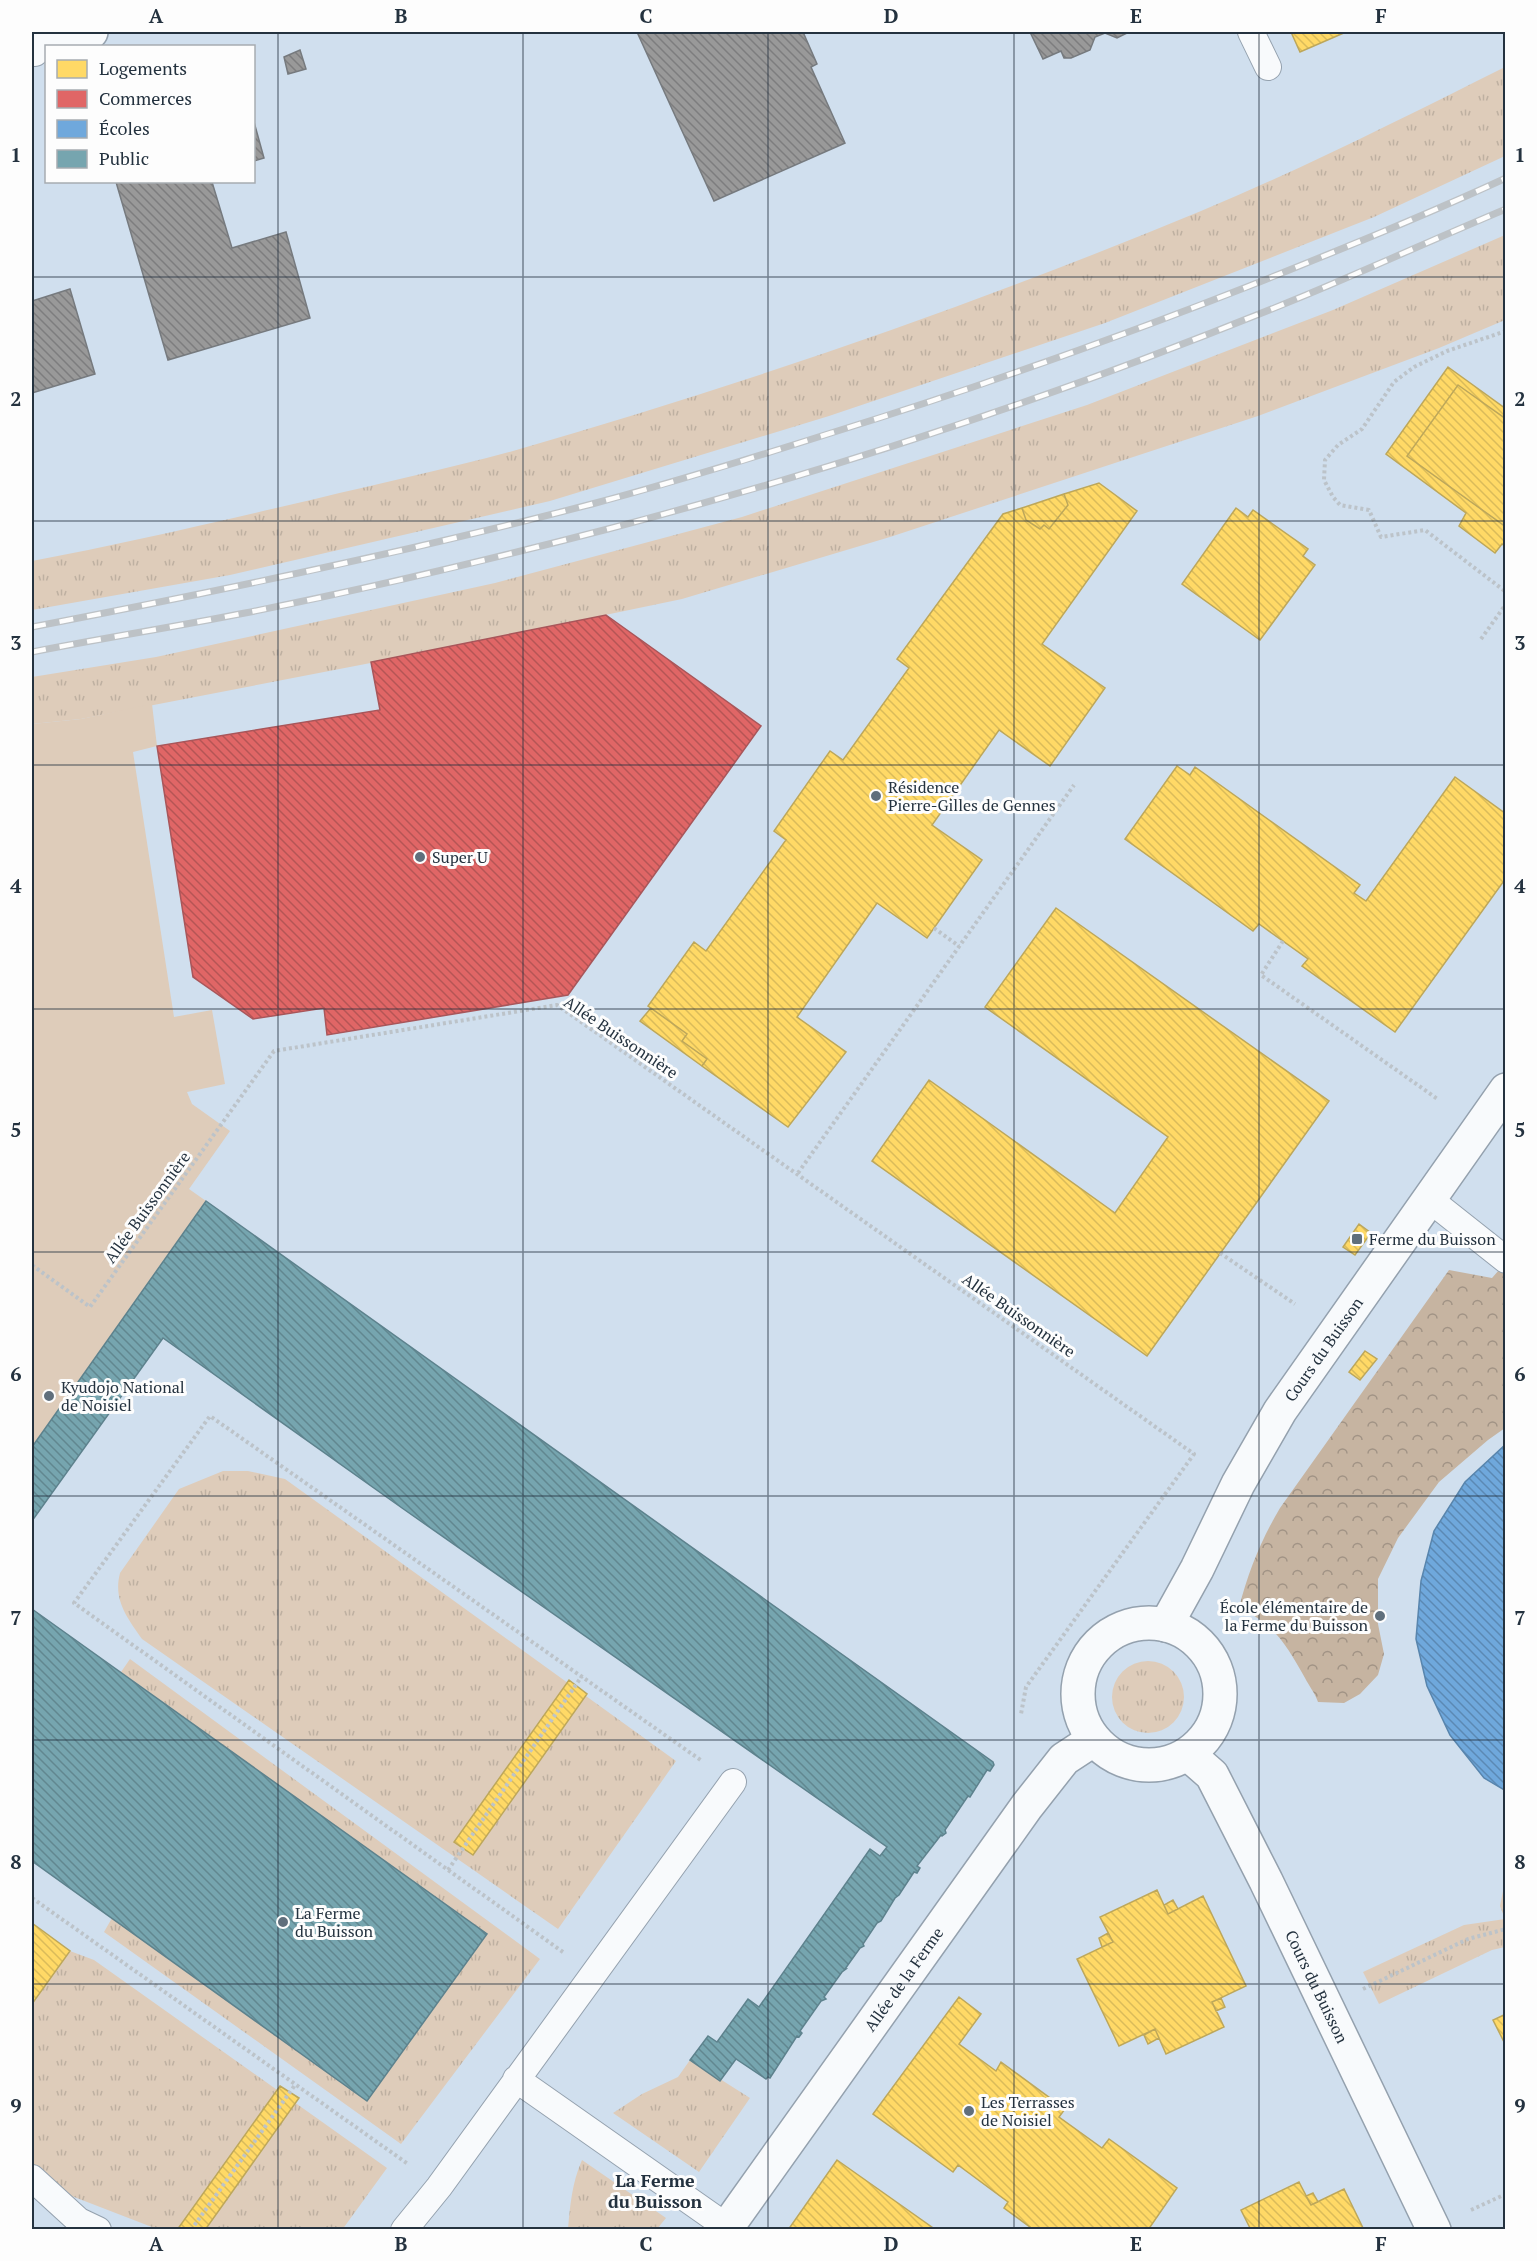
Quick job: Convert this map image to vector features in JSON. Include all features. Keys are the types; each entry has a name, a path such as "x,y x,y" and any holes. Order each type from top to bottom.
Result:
{"street":[{"path":"51,45 91,32"},
{"name":"Cours du Buisson","path":"1166,1625 1197,1569 1238,1484 1280,1412 1506,1090"},
{"path":"1143,1623 1166,1625 1181,1630 1204,1649 1212,1661 1220,1689 1220,1705 1209,1733 1188,1754 1169,1763 1149,1766 1128,1763 1108,1754 1093,1740 1083,1723 1077,1703 1078,1680 1086,1659 1101,1641 1121,1628 1143,1623"},
{"name":"Allée de la Ferme","path":"727,2229 1027,1806 1064,1759 1093,1740"},
{"name":"Cours du Buisson","path":"1188,1754 1212,1775 1434,2229"}],"lane":[{"path":"1251,32 1268,68"},
{"path":"1429,1199 1506,1260"},
{"path":"404,2229 439,2187 733,1782"},
{"path":"516,2079 727,2229"},
{"path":"32,2178 80,2221 98,2229"}],"path":[{"path":"1506,331 1447,351 1414,367 1394,382 1362,429 1338,445 1325,460 1324,480 1340,505 1370,510 1380,537 1425,530 1506,592"},
{"path":"1481,639 1506,604"},
{"path":"798,1173 1074,785"},
{"path":"934,928 959,946"},
{"path":"1283,941 1261,975 1440,1100"},
{"name":"Allée Buissonnière","path":"32,1265 90,1307 274,1051 557,1005 1194,1454 1026,1687 1021,1714"},
{"path":"1220,1253 1295,1304"},
{"path":"593,1974 74,1603 210,1416 733,1782"},
{"path":"448,1870 582,1676"},
{"path":"32,1898 439,2187"},
{"path":"1326,2007 1468,1939 1506,1929"},
{"path":"191,2229 295,2085"}],"green space":[{"path":"1505,67 1505,156 1374,217 1105,323 829,416 550,501 230,575 32,610 32,561 209,524 488,458 774,370 1032,278 1240,195"},
{"path":"1505,235 1505,320 1439,348 1258,416 890,537 682,599 438,650 81,719 32,724 32,677 156,657 495,583 742,517 1087,405 1333,310"},
{"path":"152,704 157,746 133,752 174,1017 212,1010 225,1084 187,1092 192,1104 230,1131 189,1189 206,1201 32,1447 32,724 81,719"},
{"path":"1449,1270 1492,1278 1499,1270 1505,1273 1505,1428 1439,1482 1398,1538 1378,1579 1378,1624 1384,1654 1378,1675 1360,1694 1344,1703 1318,1702 1292,1656 1271,1628 1239,1608 1261,1544 1280,1508"},
{"path":"223,1471 248,1471 285,1479 676,1761 558,1929 142,1639 120,1600 118,1583 120,1573 179,1489"},
{"path":"130,1659 540,1959 401,2144 104,1932 112,1918 367,2101 486,1934 121,1672"},
{"path":"1155,1661 1174,1671 1182,1683 1184,1697 1182,1711 1174,1723 1162,1731 1141,1733 1122,1723 1114,1711 1112,1690 1122,1671 1134,1663"},
{"path":"1505,1881 1505,1919 1500,1906"},
{"path":"1505,1919 1505,1947 1492,1950 1379,2004 1363,1972 1464,1925"},
{"path":"70,1951 94,1960 387,2168 342,2230 157,2229 56,2190 32,2170 32,2004"},
{"path":"690,2060 750,2098 699,2172 613,2113 642,2094 678,2077"},
{"path":"582,2160 666,2218 657,2229 568,2229 574,2186"}],"building: Logements":[{"path":"1291,32 1346,32 1300,52"},
{"path":"1448,367 1506,409 1506,419 1458,385 1407,456 1506,527 1506,546 1502,544 1495,553 1459,526 1466,513 1386,454"},
{"path":"1458,385 1506,419 1506,527 1407,456"},
{"name":"Résidence Pierre-Gilles de Gennes","path":"1099,483 1137,511 1042,644 1105,688 1050,766 999,730 932,825 982,860 927,938 877,903 797,1017 846,1052 788,1127 702,1066 707,1059 682,1041 687,1034 648,1006 694,942 706,951 786,840 774,831 830,751 843,760 909,668 897,659 1003,514 1022,508 1026,520 1040,529 1044,525 1049,529 1068,505 1064,494"},
{"path":"1064,494 1068,505 1049,529 1044,525 1040,529 1026,520 1022,508"},
{"path":"1236,508 1248,517 1253,510 1308,549 1303,556 1315,565 1260,640 1182,584"},
{"path":"1177,766 1190,775 1195,767 1360,885 1354,893 1366,901 1455,777 1506,814 1506,878 1395,1032 1302,966 1308,959 1259,924 1253,931 1125,839"},
{"path":"1056,908 1329,1101 1147,1356 872,1161 929,1080 1115,1213 1168,1137 985,1007"},
{"path":"651,1008 687,1034 682,1041 707,1059 702,1066 640,1021"},
{"path":"1359,1224 1371,1233 1355,1255 1343,1247"},
{"path":"1365,1351 1377,1359 1360,1380 1349,1372"},
{"path":"569,1680 587,1694 473,1855 454,1842"},
{"path":"1157,1890 1168,1914 1203,1896 1246,1986 1212,2002 1224,2027 1166,2054 1155,2029 1119,2046 1077,1959 1113,1942 1100,1917"},
{"path":"1173,1900 1178,1909 1168,1914 1164,1905"},
{"path":"32,1923 70,1951 32,2004"},
{"path":"1108,1933 1113,1942 1102,1947 1099,1938"},
{"name":"Les Terrasses de Noisiel","path":"959,1997 981,2014 959,2044 996,2071 1001,2062 1065,2109 1059,2117 1102,2148 1109,2139 1177,2188 1148,2230 1034,2230 1004,2208 1008,2202 958,2165 953,2172 873,2114"},
{"path":"1221,1998 1225,2007 1216,2011 1212,2002"},
{"path":"1506,2014 1506,2046 1493,2020"},
{"path":"1155,2029 1159,2038 1148,2044 1144,2035"},
{"path":"280,2086 299,2098 205,2230 177,2230"},
{"path":"837,2160 936,2230 788,2230"},
{"path":"1299,2182 1311,2205 1344,2189 1364,2230 1251,2230 1241,2210"},
{"path":"1313,2193 1318,2202 1311,2205 1306,2196"}],"building: Commerces":[{"name":"Super U","path":"606,615 761,726 568,995 327,1035 324,1008 253,1019 193,977 157,746 380,710 371,662"}],"building: Écoles":[{"path":"1506,1444 1506,1791 1484,1778 1450,1735 1427,1686 1416,1639 1421,1581 1434,1531 1465,1482"}],"building: Public":[{"path":"206,1201 993,1762 994,1765 990,1771 987,1770 945,1830 946,1833 941,1835 917,1866 920,1868 917,1873 914,1872 881,1921 877,1923 863,1944 864,1946 860,1948 824,1997 826,1999 821,2001 800,2031 802,2033 799,2037 797,2036 770,2078 766,2079 736,2059 720,2081 690,2060 708,2036 717,2042 748,1999 759,2007 870,1849 880,1856 887,1847 163,1338 32,1521 32,1447"},
{"path":"32,1609 487,1934 367,2101 32,1861"}],"building: Industrie":[{"path":"637,32 803,32 817,64 811,67 845,143 714,201"},
{"path":"1030,32 1129,32 1117,38 1105,33 1095,37 1090,50 1071,58 1064,58 1061,51 1043,59"},
{"path":"300,50 306,69 288,74 284,57"},
{"path":"255,126 264,158 255,161"},
{"path":"116,183 212,183 232,248 286,232 310,318 168,360"},
{"path":"70,289 95,374 32,393 32,301"}],"railway":[{"path":"32,627 383,555 592,504 742,461 940,398 1155,322 1354,244 1506,178"},
{"path":"32,652 245,613 382,584 608,529 785,479 961,424 1135,362 1306,295 1506,209"}],"place":[{"name":"Résidence Pierre-Gilles de Gennes","path":"876,796"},
{"name":"Super U","path":"420,857"},
{"name":"Ferme du Buisson","path":"1357,1239"},
{"name":"Kyudojo National de Noisiel","path":"49,1396"},
{"name":"École élémentaire de la Ferme du Buisson","path":"1380,1616"},
{"name":"La Ferme du Buisson","path":"283,1922"},
{"name":"Les Terrasses de Noisiel","path":"969,2111"}],"district":[{"name":"La Ferme du Buisson","path":"655,2191"}]}
